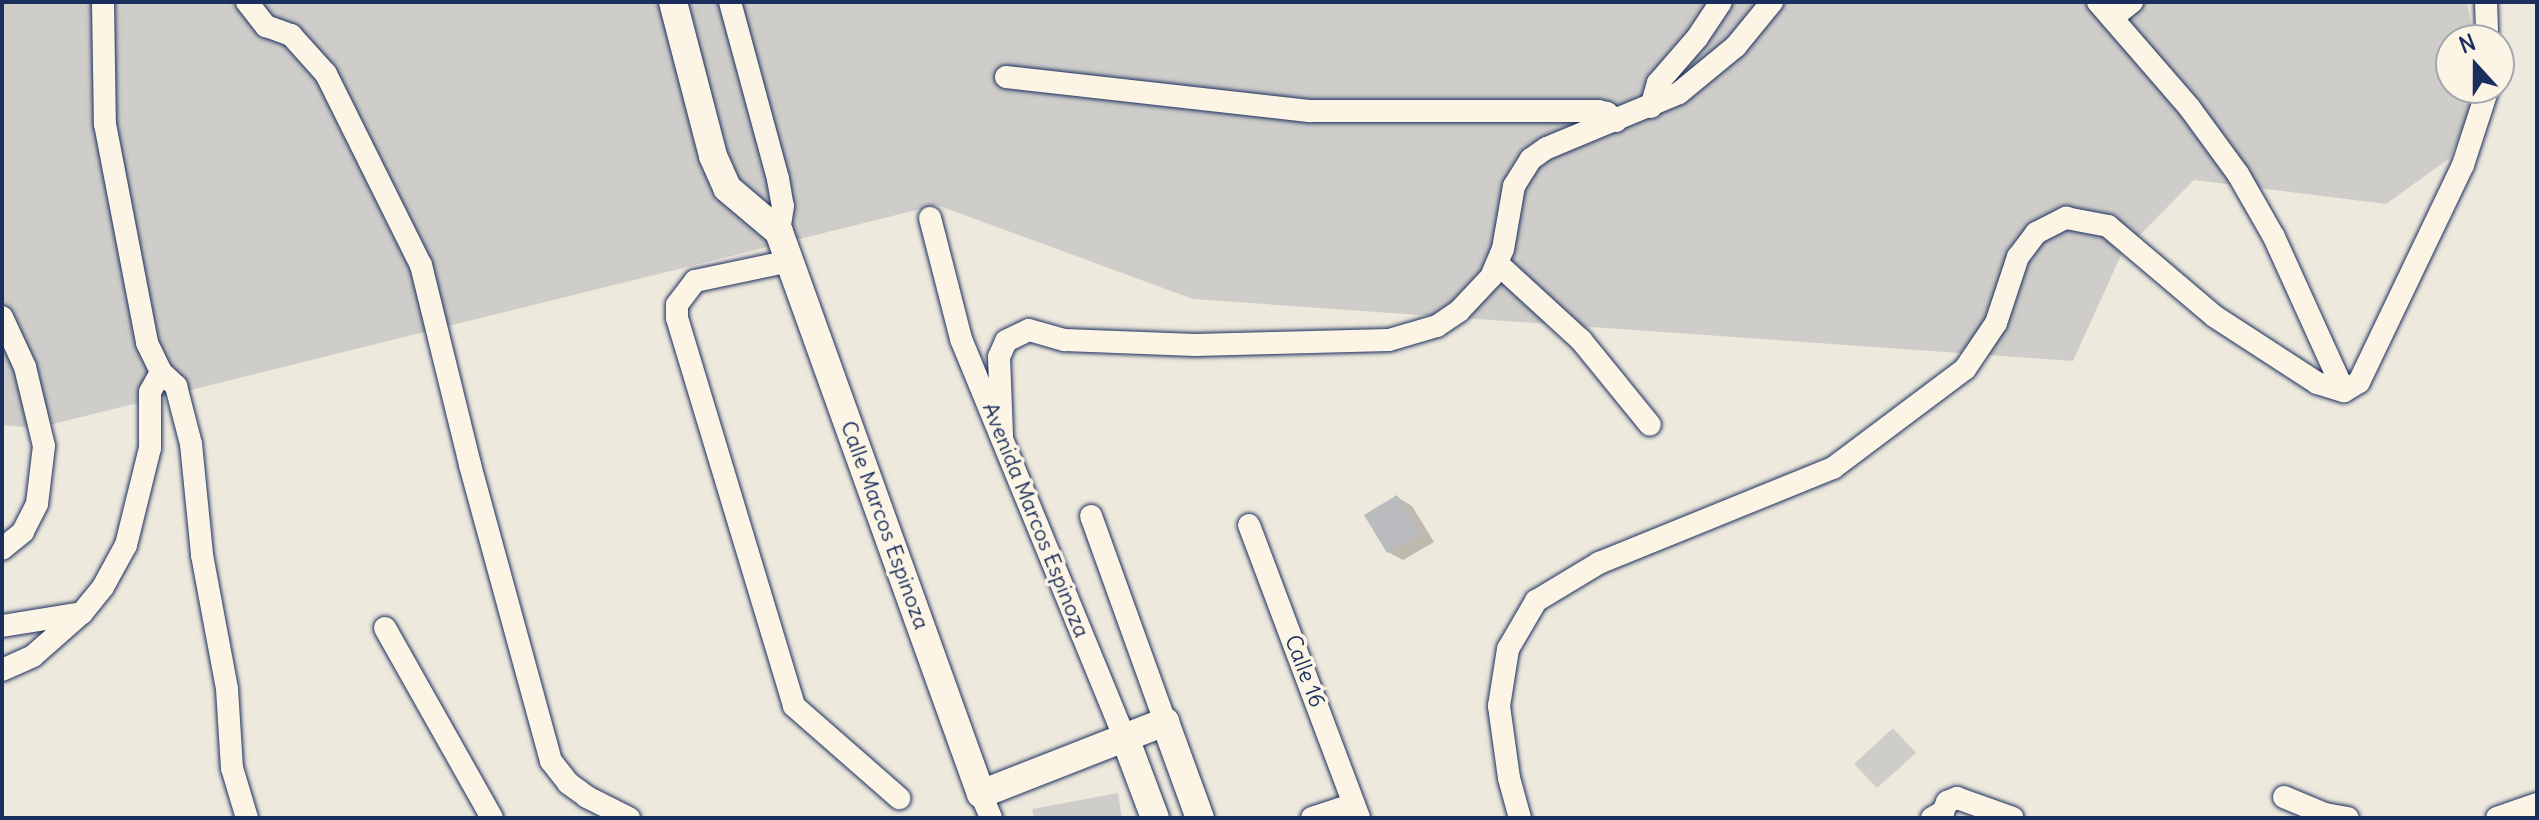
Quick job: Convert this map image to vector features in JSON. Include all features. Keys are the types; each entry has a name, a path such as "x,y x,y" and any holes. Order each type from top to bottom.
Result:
{"street":[{"path":"103,2 105,124 147,343 161,372 176,386 191,444 202,555 227,689 232,768 247,818"},
{"path":"247,2 266,26 291,35 326,74 421,265 470,465 551,761 568,783 587,797 629,818"},
{"path":"673,2 713,156 727,188 779,232"},
{"path":"730,2 778,179 783,206 779,232"},
{"path":"1651,107 1658,83 1697,38 1721,2"},
{"path":"1002,435 999,357 1006,341 1015,334 1029,330 1065,340 1195,345 1389,340 1422,333 1449,319 1481,290 1498,264 1514,186 1524,167 1547,148 1679,93 1712,68 1772,2"},
{"path":"2132,2 2105,10 2189,107 2238,174 2274,237 2344,391"},
{"path":"2486,2 2487,24"},
{"path":"1006,77 1311,111 1598,111 1607,113 1616,121"},
{"path":"1520,818 1509,778 1499,706 1508,649 1536,601 1599,563 1833,468 1965,369 1996,323 2018,257 2036,233 2066,218 2108,226 2214,316 2317,383 2344,391 2359,382 2463,165 2483,104"},
{"name":"Avenida Marcos Espinoza","path":"930,218 961,339 1155,818"},
{"name":"Calle Marcos Espinoza","path":"779,232 986,806"},
{"path":"790,261 695,281 677,305 677,318 794,706 899,798"},
{"path":"1498,264 1581,340 1650,425"},
{"path":"2,317 25,367 44,446 37,504 23,532 2,549"},
{"path":"2,670 33,656 82,613 103,587 126,545 150,448 150,392 161,372"},
{"path":"1091,516 1200,818"},
{"name":"Calle 16","path":"1249,525 1356,811"},
{"path":"2,626 82,613"},
{"path":"385,628 492,818"},
{"path":"986,806 1125,738 1165,722"},
{"path":"2284,797 2325,814 2348,818"},
{"path":"1940,816 1947,802 1957,798 2013,818"},
{"path":"2497,818 2537,804"},
{"path":"1312,818 1356,811"}],"shaded area":[{"path":"2,2 2467,2 2471,24 2435,24 2435,104 2472,104 2450,158 2386,204 2194,180 2122,253 2073,361 1193,299 937,205 37,428 2,425"},
{"path":"1893,728 1916,753 1877,788 1854,764"},
{"path":"1118,793 1122,818 1034,818 1032,809"}],"building":[{"path":"1397,495 1420,534 1387,553 1364,515"}]}
